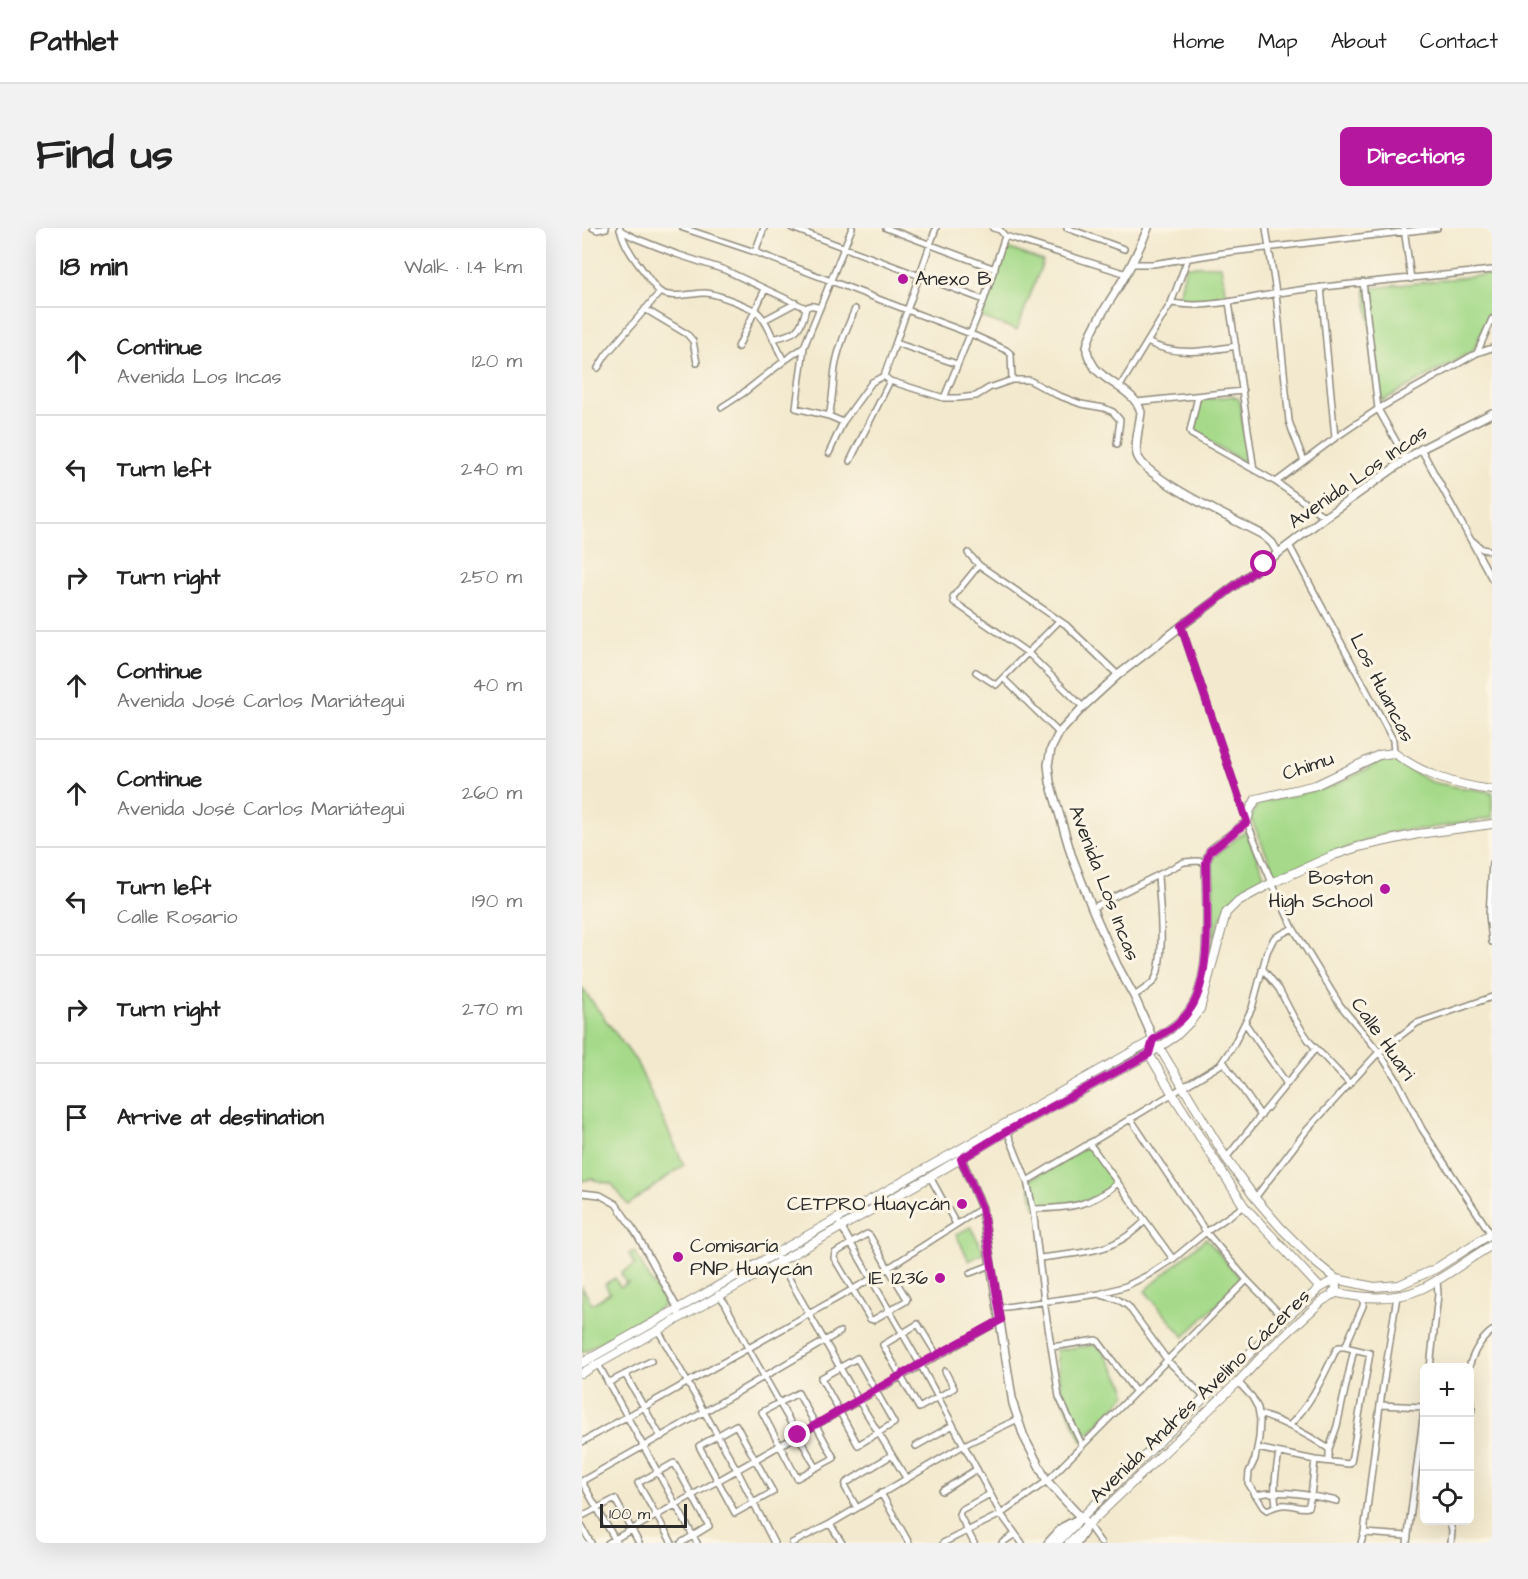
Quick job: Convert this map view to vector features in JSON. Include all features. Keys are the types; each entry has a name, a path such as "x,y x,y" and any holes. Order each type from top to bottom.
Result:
{"main road":[{"name":"Los Huancas","path":"1394,753 1427,774 1466,786 1492,790"},
{"name":"Chimu","path":"1247,822 1256,799 1316,785 1379,755 1394,753"},
{"path":"582,1363 678,1309 716,1292 777,1258 957,1151 1177,1025 1192,1006 1205,964 1206,862 1210,851 1247,822"},
{"path":"839,1222 930,1178 1007,1131 1149,1054 1176,1036 1200,1009 1226,913 1238,901 1334,855 1358,847 1418,834 1492,824"},
{"path":"1153,1040 1149,1054 1244,1206 1320,1288"},
{"name":"Avenida Los Incas","path":"1159,1047 1226,1158 1255,1198 1281,1228 1336,1279"},
{"path":"1336,1279 1374,1287 1399,1285 1435,1269 1491,1234"},
{"name":"Avenida Andrés Avelino Cáceres","path":"1320,1288 1336,1293 1364,1296 1397,1296 1418,1291 1492,1245"},
{"name":"Avenida Andrés Avelino Cáceres","path":"1057,1543 1285,1319 1320,1288 1336,1279 1336,1293"},
{"path":"582,1373 679,1319 716,1292"},
{"name":"Avenida Andrés Avelino Cáceres","path":"1069,1543 1238,1382 1264,1354 1322,1301 1336,1293"},
{"path":"1257,1346 1264,1354"},
{"path":"1150,1450 1158,1458"}],"street":[{"path":"593,228 597,230 606,228"},
{"path":"755,252 764,228"},
{"path":"792,228 984,300"},
{"path":"843,422 796,408 804,347 852,228"},
{"path":"886,228 995,269"},
{"path":"829,453 843,422 872,382 884,376 936,228"},
{"path":"993,228 1000,229 1005,236 1127,274"},
{"path":"1067,228 1124,249"},
{"path":"1148,228 1127,274 1091,334 1087,353 1097,370 1136,402 1141,412 1135,450 1142,465 1174,488 1263,535 1278,553"},
{"path":"1266,228 1276,293 1289,421 1304,461"},
{"path":"1132,264 1153,264 1404,230 1437,228"},
{"path":"620,229 635,238 725,270 806,308 809,306 820,308"},
{"path":"620,229 634,259 660,292 676,296 715,294 755,311 764,320 784,361"},
{"path":"687,229 755,252 970,334 1006,350 1011,354 1012,380"},
{"path":"1404,230 1411,279"},
{"path":"944,398 984,300 1005,236"},
{"path":"1119,388 1171,303 1188,258"},
{"path":"1171,303 1193,305 1230,302 1321,287 1492,270"},
{"path":"1363,282 1378,409 1406,459"},
{"path":"1321,287 1335,438"},
{"path":"738,347 765,289"},
{"path":"598,368 606,355 660,292"},
{"path":"1230,302 1254,470"},
{"path":"764,320 796,303"},
{"path":"773,339 790,335 798,330 803,322 806,308"},
{"path":"645,309 687,334 693,341 697,363"},
{"path":"828,416 839,351 855,309"},
{"path":"1477,353 1492,319"},
{"path":"1147,342 1156,347 1186,352 1236,346"},
{"path":"896,343 957,364"},
{"path":"722,407 804,347"},
{"path":"1276,483 1378,409 1477,353 1492,348"},
{"path":"884,376 890,381 944,398 976,396 989,388 1012,380 1029,380 1073,401 1113,412 1120,420 1117,444"},
{"path":"850,461 890,381"},
{"path":"1136,402 1243,391"},
{"path":"1198,396 1191,434 1276,483 1324,517"},
{"name":"Avenida Los Incas","path":"1159,1047 1153,1040 1134,996 1117,965 1071,854 1050,782 1048,765 1051,749 1059,733 1118,675 1324,517 1421,449 1492,413"},
{"path":"1421,449 1492,579"},
{"path":"1471,539 1482,549 1492,551"},
{"name":"Los Huancas","path":"1289,545 1393,740 1394,753"},
{"path":"968,553 979,565 1059,621 1118,675"},
{"path":"979,565 953,597 954,602 1028,653 1083,707"},
{"path":"976,672 996,685 1059,621"},
{"name":"Calle Huari","path":"1181,626 1247,822 1293,928 1340,1005 1379,1052 1397,1080 1422,1129 1491,1234"},
{"path":"1003,678 1059,733"},
{"path":"1092,908 1184,862 1206,862"},
{"path":"1492,863 1489,915 1492,942"},
{"path":"1134,996 1153,982 1160,962 1158,874"},
{"path":"1027,1181 1220,1065 1233,1046 1252,1008 1267,952 1274,938 1293,928"},
{"path":"1263,969 1279,989 1294,1018 1316,1048 1349,1083"},
{"path":"1255,1198 1306,1131 1379,1052 1418,1023 1492,997"},
{"path":"1245,1023 1287,1084"},
{"path":"1226,1158 1316,1048"},
{"path":"1223,1061 1261,1116"},
{"path":"1130,1118 1206,1232 1247,1280 1285,1319"},
{"path":"1007,1131 1027,1181 1033,1209 1059,1397 1082,1445"},
{"path":"1089,1143 1173,1259"},
{"path":"957,1151 982,1208 1013,1404 1024,1437 1047,1481 1088,1525 1101,1543"},
{"path":"930,1178 956,1224"},
{"path":"1033,1209 1059,1208 1086,1203 1106,1193 1118,1183"},
{"path":"582,1193 600,1195 616,1204 636,1233 678,1309 679,1319"},
{"path":"999,1308 1099,1294 1126,1286 1173,1259 1206,1232 1244,1206"},
{"path":"582,1442 871,1279 982,1208"},
{"path":"1040,1258 1104,1248 1134,1231 1145,1221"},
{"path":"839,1222 920,1364 1001,1514 1022,1543"},
{"path":"869,1235 907,1299 871,1320 834,1258 835,1254 851,1244 869,1235"},
{"path":"777,1258 906,1478"},
{"path":"970,1273 991,1265"},
{"path":"943,1543 1001,1514 1047,1481 1247,1280"},
{"path":"1431,1363 1438,1294 1437,1280"},
{"path":"716,1292 816,1467"},
{"path":"1099,1294 1117,1299 1128,1306 1168,1361 1204,1397"},
{"path":"1345,1347 1363,1306 1364,1296"},
{"path":"1361,1543 1397,1296"},
{"path":"608,1543 616,1541 656,1515 1001,1320"},
{"path":"937,1355 918,1324 883,1345 919,1408 954,1388 945,1371"},
{"path":"658,1330 755,1503 774,1543"},
{"path":"1471,1363 1478,1346 1492,1331"},
{"path":"616,1541 582,1481 840,1332"},
{"path":"1052,1347 1098,1341 1135,1391"},
{"path":"1257,1448 1349,1464 1370,1353 1339,1347 1311,1400 1289,1426"},
{"path":"1329,1461 1329,1449 1337,1426 1354,1349"},
{"path":"857,1358 876,1390 894,1423 858,1444 821,1378 857,1358"},
{"path":"608,1383 651,1361"},
{"path":"598,1364 697,1543"},
{"path":"625,1374 661,1437"},
{"path":"1238,1382 1252,1397 1258,1408 1260,1420 1257,1448 1248,1483 1265,1509 1287,1504 1308,1507 1316,1460"},
{"path":"798,1393 834,1458 798,1478 762,1412 780,1403 798,1393"},
{"path":"1380,1405 1420,1409"},
{"path":"1259,1414 1306,1434 1329,1449"},
{"path":"1364,1533 1407,1540 1424,1417"},
{"path":"792,1543 830,1524 964,1445 1018,1419"},
{"path":"736,1425 773,1492 735,1513 699,1446 718,1436 736,1425"},
{"path":"916,1446 953,1425"},
{"path":"1276,1505 1274,1492 1279,1453"},
{"path":"857,1508 845,1487 846,1483 891,1455"},
{"path":"672,1543 638,1482 675,1464 709,1526 681,1543"},
{"path":"942,1491 977,1469"},
{"path":"1255,1495 1288,1491 1337,1501"},
{"path":"881,1493 909,1543"},
{"path":"974,1543 959,1514 961,1510 990,1494"},
{"path":"582,1516 615,1499 639,1543"},
{"name":"Avenida Andrés Avelino Cáceres","path":"1048,1543 1063,1527 1081,1518"},
{"path":"830,1524 842,1543"},
{"name":"Avenida Andrés Avelino Cáceres","path":"1077,1543 1088,1525"},
{"path":"1450,1525 1452,1543"},
{"path":"582,1527 591,1543"},
{"path":"1002,1543 1015,1534"}],"green space":[{"path":"1007,248 1043,261 1017,330 981,317"},
{"path":"1186,266 1221,266 1226,297 1203,302 1178,300"},
{"path":"1492,274 1492,309 1473,351 1382,401 1365,289"},
{"path":"1232,396 1240,402 1248,464 1197,435 1195,427 1200,403 1204,400"},
{"path":"1392,759 1431,782 1492,792 1492,818 1381,835 1282,874 1274,871 1251,819 1257,806 1261,803 1333,786 1381,762"},
{"path":"1246,831 1266,880 1233,898 1222,915 1214,940 1212,858"},
{"path":"582,988 636,1061 684,1165 628,1205 612,1184 591,1179 582,1181"},
{"path":"1089,1145 1114,1182 1099,1194 1084,1201 1068,1205 1034,1207 1029,1180"},
{"path":"971,1227 984,1253 969,1261 956,1234"},
{"path":"1206,1238 1242,1280 1184,1337 1145,1291"},
{"path":"634,1251 665,1305 582,1353 582,1287 592,1304 610,1293 605,1284 615,1278 620,1287 629,1282 626,1283 621,1273 635,1265 629,1254"},
{"path":"1094,1345 1102,1349 1125,1386 1126,1395 1082,1441 1061,1396 1056,1350"}],"place":[{"name":"Anexo B","path":"903,279"},
{"name":"Boston High School","path":"1385,889"},
{"name":"CETPRO Huaycán","path":"962,1204"},
{"name":"Comisaría PNP Huaycán","path":"678,1257"},
{"name":"IE 1236","path":"940,1278"}],"route":[{"path":"798,1435 1001,1320 982,1208 961,1159 1007,1131 1149,1054 1153,1040 1177,1025 1192,1006 1205,964 1206,862 1210,851 1247,822 1181,626 1264,564"}]}
